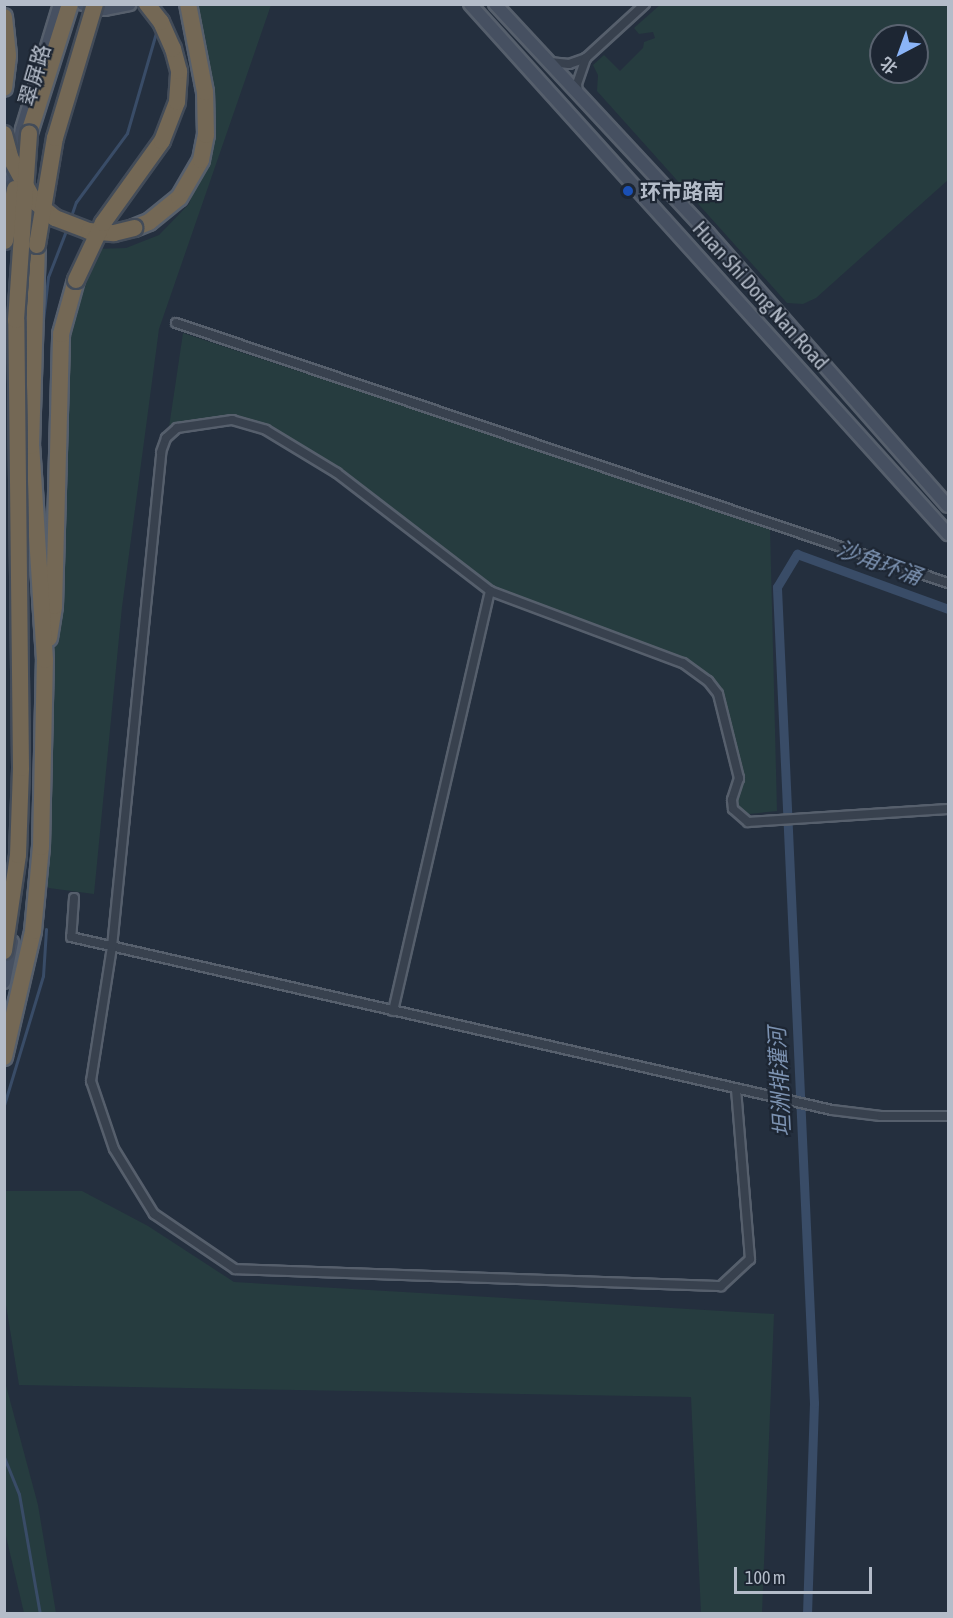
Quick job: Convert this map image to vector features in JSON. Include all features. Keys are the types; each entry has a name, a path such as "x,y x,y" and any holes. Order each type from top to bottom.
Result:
{"highway":[{"path":"4,246 29,133 70,4"},
{"path":"4,1057 33,931 41,847 45,660 31,446 37,246 58,128 95,4"},
{"path":"45,660 54,606 58,374 68,300 89,249 162,141 177,102 178,71 173,49 161,21 147,4"},
{"path":"4,134 10,157 34,201 55,218 89,231 114,232 149,222 165,211 192,181 206,135 205,92 188,4"},
{"path":"4,17 8,56 4,88"},
{"path":"4,951 18,855 21,779 16,320 29,133"}],"main road":[{"name":"翠屏路","path":"4,227 22,129 60,4"},
{"name":"翠屏路","path":"4,982 17,908 25,799 23,630 13,436 14,274 37,133 77,4"},
{"path":"83,4 104,9 128,5"},
{"name":"Huan Shi Dong Nan Road","path":"470,4 948,534"},
{"name":"Huan Shi Dong Nan Road","path":"495,4 578,97 716,241 948,506"}],"street":[{"path":"546,60 559,65 586,58 645,4"},
{"path":"578,97 577,84 586,58"},
{"path":"176,322 948,583"},
{"path":"736,1089 750,1259 721,1286 235,1269 154,1214 114,1149 91,1081 112,947 160,452 166,438 177,428 232,420 266,430 337,473 490,591 629,640 683,663 708,681 724,710 739,778 732,800 734,809 747,822 948,809"},
{"path":"393,1011 490,591"},
{"path":"74,898 71,937 736,1089 771,1094 832,1110 881,1116 948,1116"}],"green space":[{"path":"661,4 948,5 948,180 816,298 803,304 787,303 597,91 598,75 593,65 604,55 620,71 643,48 644,42 655,38 653,32 639,34 634,28"},
{"path":"192,5 271,5 159,329 122,607 94,894 49,888 44,884 56,471 73,289 95,249 126,248 159,235 189,204 208,149"},
{"path":"183,333 770,527 777,811 749,814 738,807 736,800 743,778 722,693 710,677 686,659 492,587 340,468 268,427 233,415 176,424 168,434"},
{"path":"5,1191 82,1191 148,1226 234,1282 774,1314 762,1613 701,1613 691,1397 19,1385 5,1299"},
{"path":"4,1378 38,1505 56,1613 24,1613 5,1532"}],"waterway":[{"path":"70,219 76,202 127,133 157,29"},
{"path":"42,329 48,277 67,228"},
{"name":"坦洲排灌河","path":"807,1614 814,1403 777,587 797,554 948,609"},
{"path":"4,1105 43,976 46,929"},
{"path":"4,1457 19,1494 40,1614"}],"place":[{"name":"环市路南","path":"628,191"}],"water label":[{"name":"沙角环涌","path":"879,563"}]}
